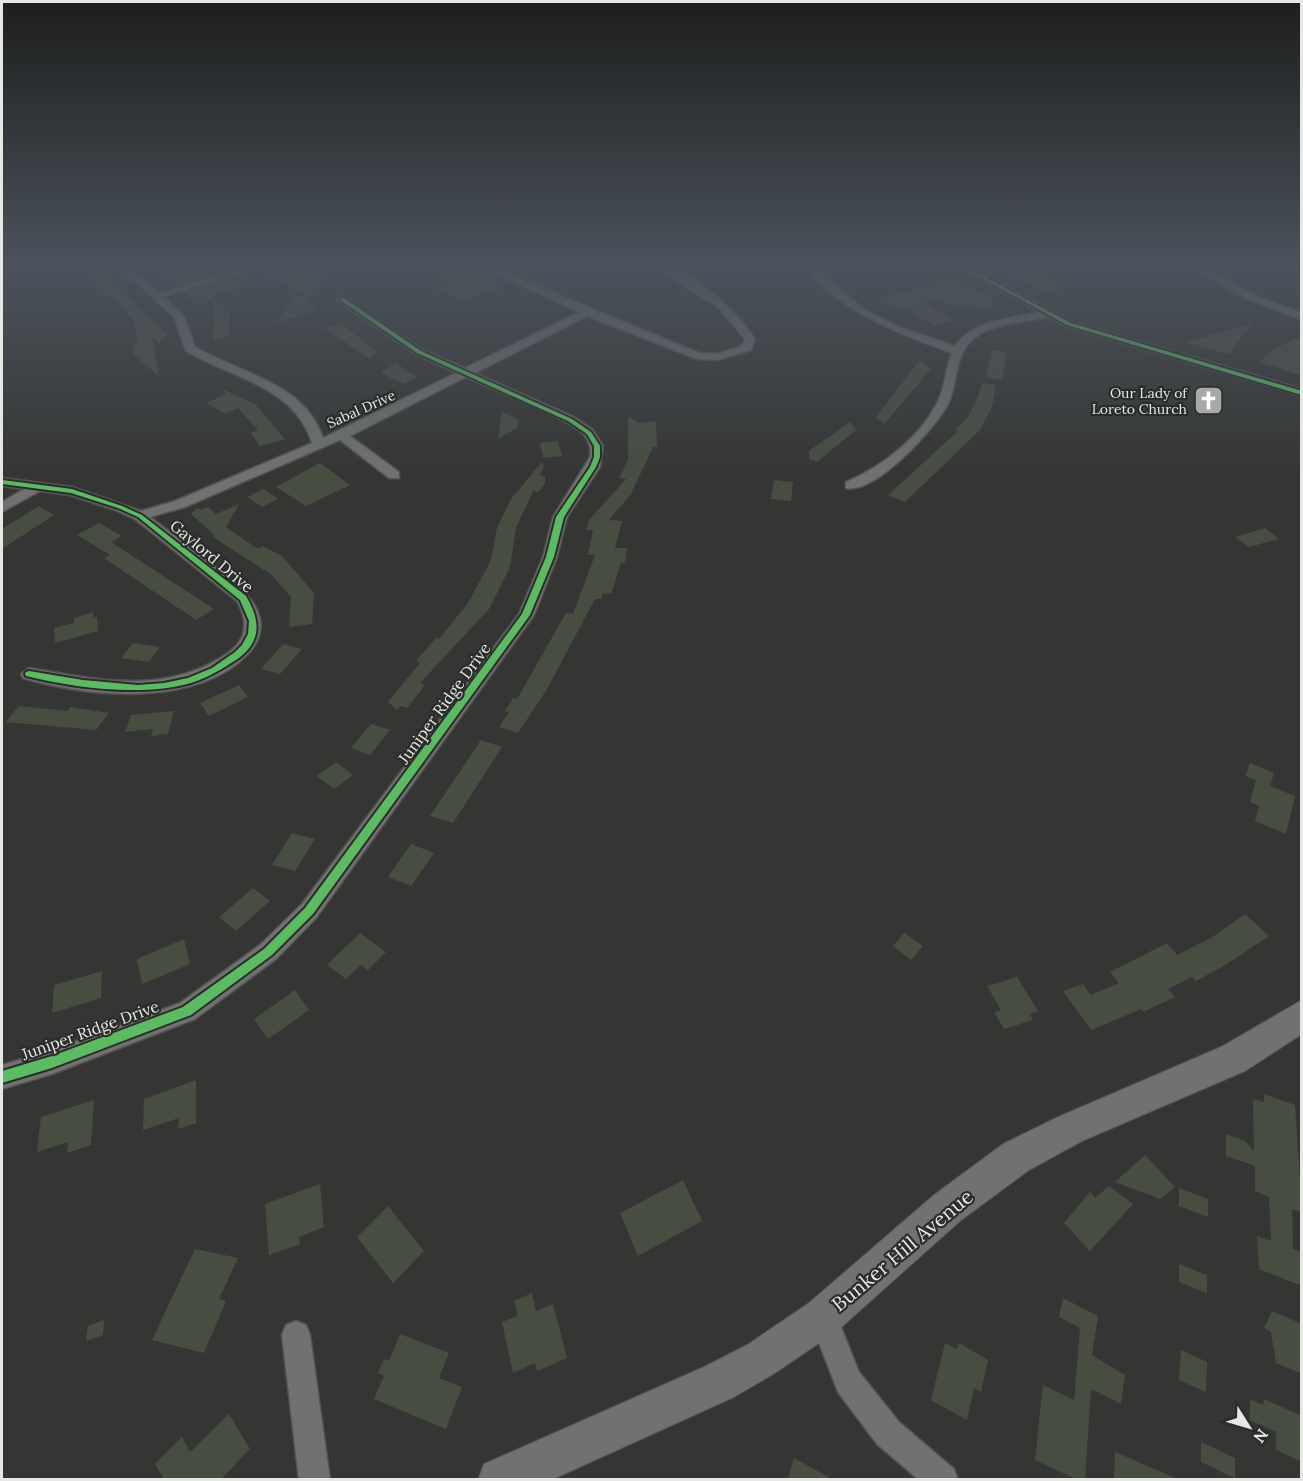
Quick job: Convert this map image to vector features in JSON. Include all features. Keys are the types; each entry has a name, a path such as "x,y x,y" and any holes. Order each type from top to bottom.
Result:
{"main road":[{"name":"Bunker Hill Avenue","path":"500,1479 719,1382 760,1359 823,1317 947,1208 1016,1157 1070,1129 1233,1059 1302,1016"}],"street":[{"path":"186,336 190,349 227,370 278,390 292,401 316,428 319,444"},
{"name":"Juniper Ridge Drive","path":"2,1077 52,1062 187,1011 268,952 309,911 526,615 550,557 560,518 593,467 597,446 589,433 570,420 419,352 396,336"},
{"name":"Sabal Drive","path":"140,516 180,504 341,435 469,373 536,336"},
{"path":"647,336 697,356 718,357 747,348 750,339 749,336"},
{"path":"915,336 958,351"},
{"path":"851,485 870,478 939,411 947,393 958,351 972,336"},
{"path":"1109,336 1302,393"},
{"path":"341,435 394,475"},
{"name":"Gaylord Drive","path":"2,482 72,491 140,516 243,597 253,613 254,629 248,645 226,663 177,685 150,689 87,684 29,674"},
{"path":"2,508 39,486"},
{"path":"823,1317 848,1382 888,1432 943,1479"},
{"path":"296,1335 315,1479"}],"building":[{"path":"136,336 152,336 159,376 135,356 133,346 138,344"},
{"path":"152,336 165,336 159,343"},
{"path":"214,336 229,336 214,340"},
{"path":"336,336 357,336 376,351 370,359"},
{"path":"1208,336 1242,336 1228,354 1186,342"},
{"path":"1302,336 1302,376 1259,362 1272,350"},
{"path":"992,350 1007,352 1002,380 986,377"},
{"path":"920,360 931,369 884,424 876,417"},
{"path":"396,363 417,377 403,384 381,372"},
{"path":"982,383 996,385 992,407 980,430 905,502 888,495 958,431 955,430 968,417"},
{"path":"222,389 255,404 285,439 260,446 251,433 258,430 238,408 225,414 206,403 226,394"},
{"path":"502,412 518,419 518,427 498,439"},
{"path":"628,416 640,423 656,421 657,447 653,447 631,494 609,520 622,521 615,548 627,548 625,563 621,563 611,594 603,593 601,599 595,599 547,689 518,733 499,727 509,712 505,711 513,698 517,699 566,613 573,614 595,555 588,555 593,530 586,530 589,520 626,479 619,478 628,460"},
{"path":"850,422 856,430 817,462 809,459 809,451"},
{"path":"558,441 562,456 543,458 540,443"},
{"path":"320,463 350,485 306,506 276,487"},
{"path":"541,463 544,465 540,475 545,476 545,484 538,492 533,491 516,528 510,567 489,609 420,683 425,685 407,708 401,706 397,710 388,702 420,663 416,661 436,638 439,639 468,603 491,560 497,528 511,499"},
{"path":"774,480 793,482 791,501 771,499"},
{"path":"263,489 278,499 262,507 247,497"},
{"path":"239,504 226,527 258,549 263,546 282,556 314,593 312,624 289,627 291,597 272,575 213,537 215,536 191,514 197,508 200,510 208,507 216,514"},
{"path":"39,506 54,515 2,549 2,529"},
{"path":"99,523 122,536 111,542 214,609 196,620 104,558 110,555 77,535"},
{"path":"1265,528 1279,539 1249,547 1235,537"},
{"path":"93,612 93,618 97,617 98,631 55,643 54,628 74,623 74,618"},
{"path":"133,643 160,647 149,662 121,658"},
{"path":"283,644 302,649 280,674 261,669"},
{"path":"239,685 248,697 209,716 200,703"},
{"path":"19,706 67,711 70,707 109,713 96,730 6,722"},
{"path":"174,711 168,734 151,736 153,729 125,732 131,715"},
{"path":"371,724 390,730 370,755 351,748"},
{"path":"481,740 502,747 453,823 430,816"},
{"path":"336,762 353,775 334,789 317,776"},
{"path":"1250,763 1274,773 1270,786 1295,796 1286,834 1255,821 1259,806 1250,802 1256,780 1245,776"},
{"path":"292,833 315,839 295,871 272,865"},
{"path":"411,844 434,853 411,886 388,877"},
{"path":"253,888 270,901 236,931 219,917"},
{"path":"1245,914 1269,936 1224,966 1196,981 1192,977 1168,989 1175,997 1143,1012 1141,1009 1091,1030 1063,991 1083,984 1091,995 1119,983 1110,972 1167,943 1177,955 1211,938"},
{"path":"360,933 386,952 368,970 361,965 346,979 327,965"},
{"path":"904,933 923,946 911,960 893,946"},
{"path":"184,939 190,964 142,984 137,959"},
{"path":"102,971 101,998 52,1013 54,985"},
{"path":"1017,977 1038,1011 1030,1014 1033,1020 1004,1029 994,1012 1001,1010 987,986"},
{"path":"295,990 309,1010 268,1039 254,1019"},
{"path":"196,1080 196,1123 178,1129 179,1118 143,1130 144,1099"},
{"path":"1264,1094 1295,1105 1302,1213 1292,1209 1293,1249 1302,1252 1302,1286 1259,1269 1257,1236 1271,1241 1269,1197 1255,1191 1255,1166 1226,1156 1226,1134 1245,1141 1254,1151 1253,1099 1264,1102"},
{"path":"94,1100 91,1145 67,1153 68,1142 37,1152 41,1117"},
{"path":"1145,1155 1175,1187 1160,1199 1115,1182"},
{"path":"683,1180 702,1221 638,1256 620,1213"},
{"path":"320,1184 324,1227 299,1237 300,1244 269,1255 265,1204"},
{"path":"1109,1186 1133,1204 1090,1251 1064,1223 1090,1192 1095,1198"},
{"path":"1179,1188 1208,1199 1208,1217 1179,1206"},
{"path":"388,1206 424,1251 393,1283 357,1237"},
{"path":"195,1249 238,1258 219,1299 226,1301 204,1353 152,1340"},
{"path":"1179,1264 1207,1275 1207,1293 1179,1282"},
{"path":"532,1293 536,1311 553,1304 567,1358 537,1371 535,1363 513,1373 502,1322 518,1316 514,1301"},
{"path":"1063,1298 1098,1316 1092,1355 1125,1375 1121,1404 1091,1389 1085,1479 1076,1479 1035,1460 1043,1385 1074,1400 1080,1328 1059,1317"},
{"path":"1272,1311 1302,1324 1302,1374 1276,1363 1271,1332 1264,1328"},
{"path":"104,1320 103,1335 86,1341 88,1326"},
{"path":"400,1334 449,1353 439,1378 462,1387 446,1429 374,1399 384,1376 378,1373 384,1359 389,1361"},
{"path":"945,1343 957,1349 959,1343 988,1360 981,1392 974,1388 967,1420 931,1400"},
{"path":"1181,1350 1207,1362 1206,1392 1179,1380"},
{"path":"1250,1399 1263,1405 1264,1399 1302,1416 1302,1462 1276,1450 1276,1432 1250,1420"},
{"path":"229,1414 250,1449 221,1479 164,1479 155,1464 182,1437 190,1452"},
{"path":"1201,1442 1235,1458 1235,1478 1201,1462"},
{"path":"1115,1452 1178,1479 1114,1479"},
{"path":"794,1458 832,1479 788,1479"}],"cycle path":[{"path":"2,1077 52,1062 187,1011 268,952 309,911 526,615 550,557 560,517 593,467 597,457 597,446 589,433 570,420 419,352 396,336"},
{"path":"1110,336 1302,393"},
{"path":"2,482 72,491 140,516 243,598 253,621 249,641 238,654 215,670 190,680 164,686 138,688 83,683 29,674"}],"place":[{"name":"Our Lady of Loreto Church","path":"1208,401"}]}
